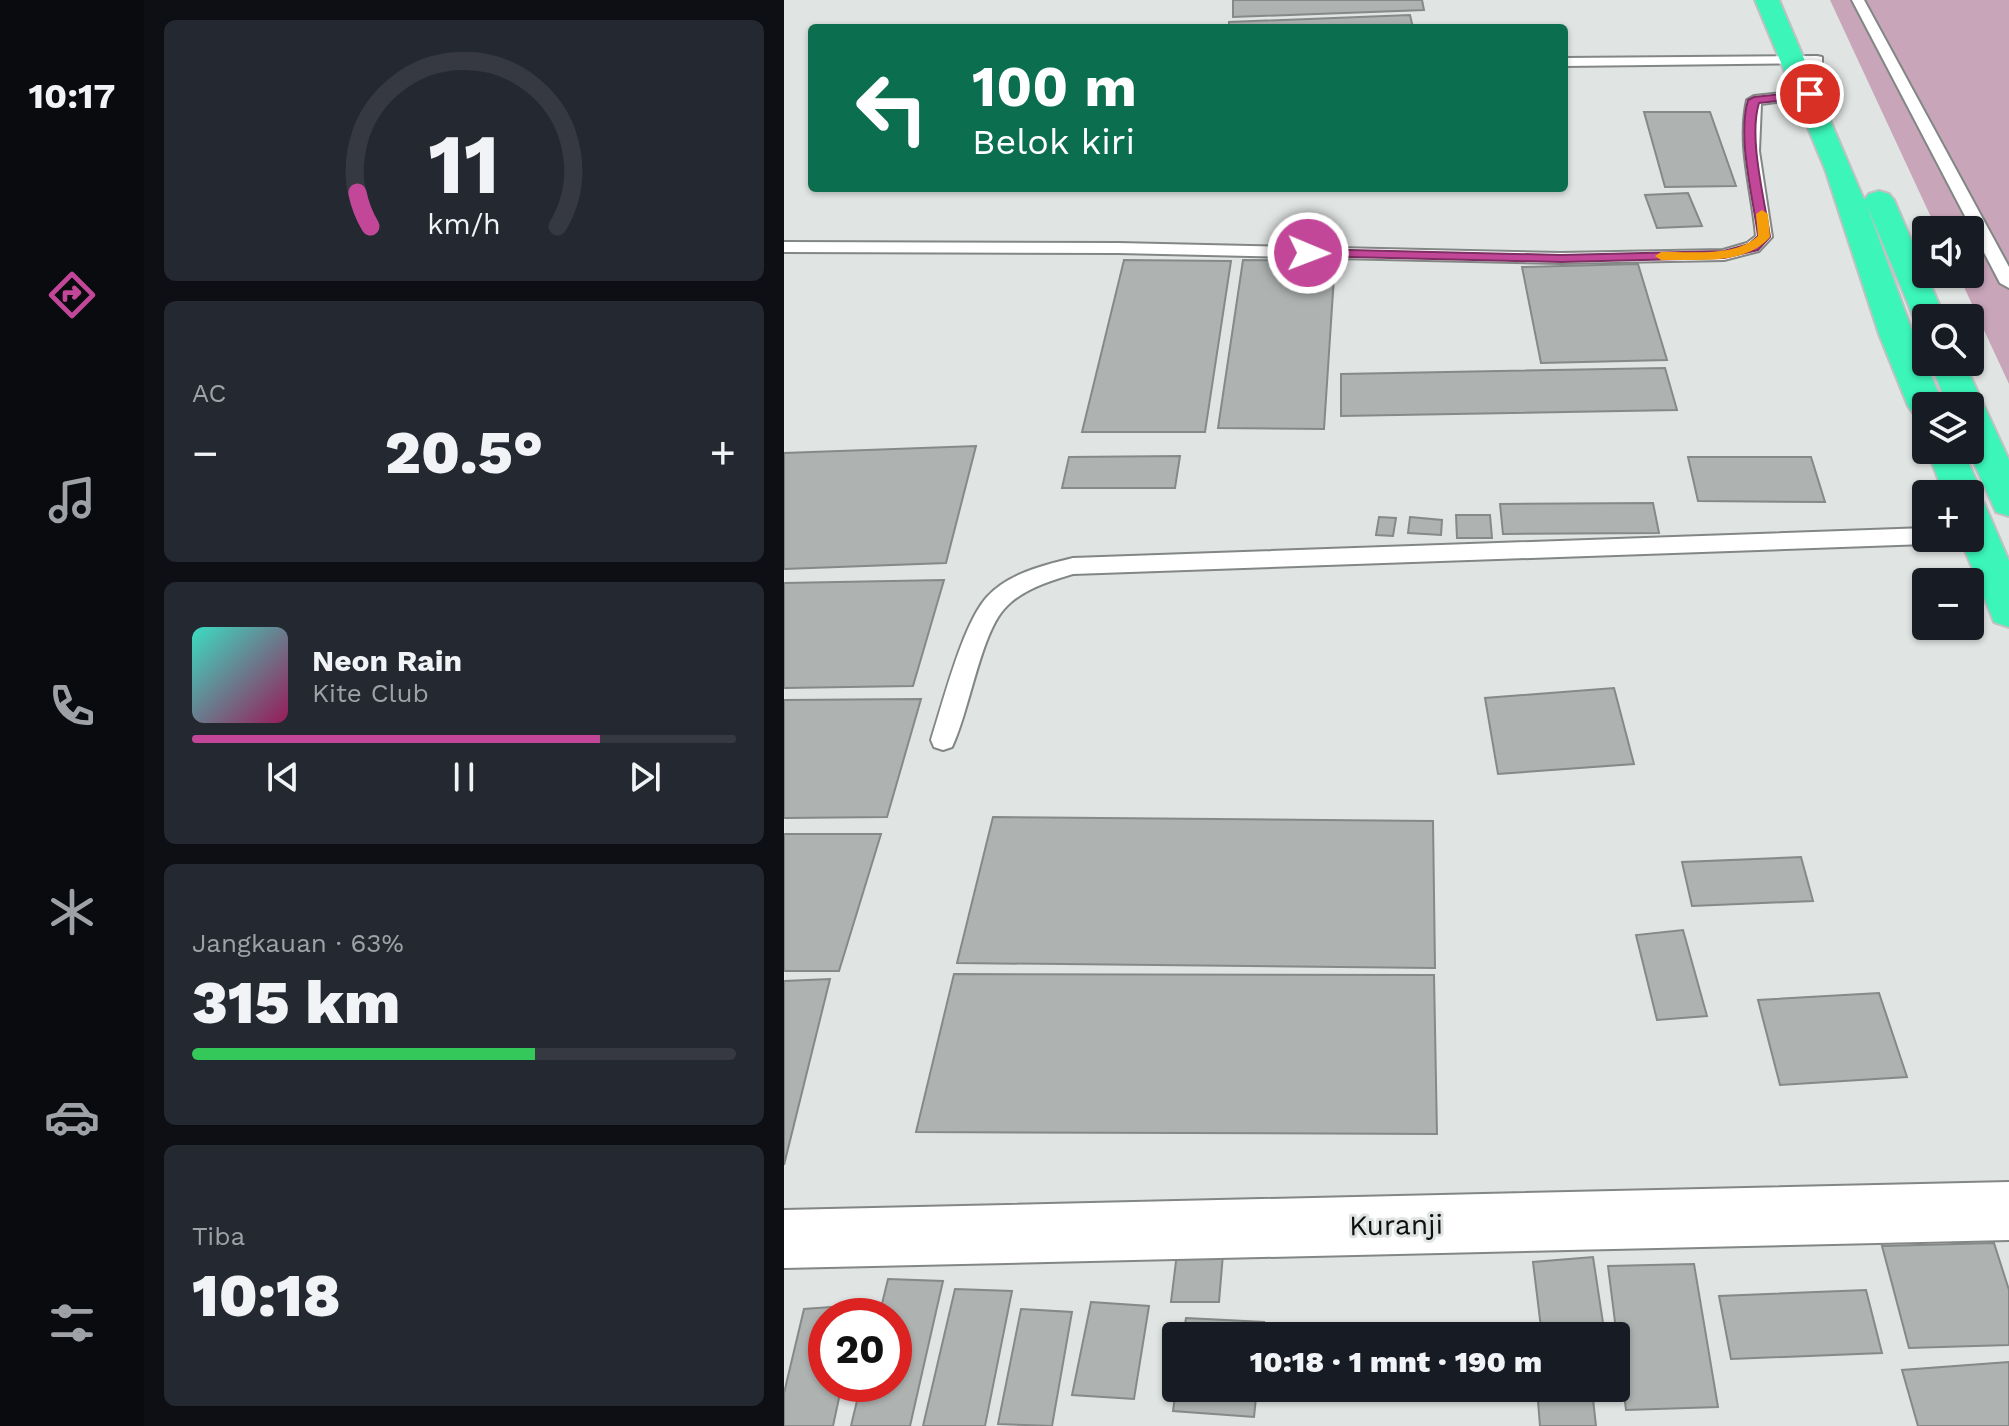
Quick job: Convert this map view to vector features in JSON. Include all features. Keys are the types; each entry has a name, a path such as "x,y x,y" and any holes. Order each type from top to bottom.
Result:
{"highway":[{"path":"1767,0 1805,60 1922,304"},
{"path":"1791,0 1810,94 1868,248 1896,334 1920,392"},
{"path":"1984,446 2009,502"},
{"path":"1983,552 2009,611"}],"street":[{"name":"Kuranji","path":"784,1239 2009,1211"}],"lane":[{"path":"1858,0 2009,283"},
{"path":"1568,62 1805,60"},
{"path":"784,247 1118,248 1561,258 1724,255 1753,247 1764,237 1752,145 1750,112 1754,100 1810,94"},
{"path":"943,740 993,604 1020,585 1047,572 1073,566 1912,536"}],"shaded area":[{"path":"1830,0 2009,0 2009,384 1984,330 1984,304 1972,304 1964,288 1984,288 1984,216 1930,216"}],"building":[{"path":"1233,0 1422,0 1424,10 1233,17"},
{"path":"1410,15 1412,24 1229,24"},
{"path":"1644,112 1710,112 1736,186 1665,187"},
{"path":"1688,193 1702,226 1657,228 1645,195"},
{"path":"1124,260 1231,261 1205,432 1082,432"},
{"path":"1243,260 1335,261 1324,429 1218,428"},
{"path":"1638,264 1667,360 1541,363 1522,267"},
{"path":"1665,368 1677,410 1341,416 1341,374"},
{"path":"976,446 946,563 784,569 784,453"},
{"path":"1180,456 1175,488 1062,488 1069,457"},
{"path":"1688,457 1811,457 1825,502 1698,501"},
{"path":"1653,503 1659,533 1503,534 1500,504"},
{"path":"1456,515 1490,515 1492,538 1457,538"},
{"path":"1379,517 1396,518 1393,536 1376,535"},
{"path":"1410,517 1442,520 1441,535 1408,533"},
{"path":"944,580 913,686 784,688 784,583"},
{"path":"1614,688 1634,764 1498,774 1485,698"},
{"path":"921,699 887,817 784,818 784,700"},
{"path":"993,817 1433,821 1435,968 957,963"},
{"path":"784,834 881,834 839,971 784,971"},
{"path":"1801,857 1813,901 1692,906 1682,862"},
{"path":"1683,930 1707,1016 1657,1020 1636,935"},
{"path":"954,974 1434,975 1437,1134 916,1132"},
{"path":"830,979 784,1165 784,981"},
{"path":"1879,993 1907,1077 1780,1085 1758,1000"},
{"path":"1994,1243 2009,1290 2009,1345 1909,1348 1882,1246"},
{"path":"1177,1253 1223,1254 1219,1302 1171,1302"},
{"path":"1593,1257 1603,1322 1540,1322 1533,1262"},
{"path":"1694,1264 1718,1407 1626,1410 1625,1402 1630,1402 1630,1322 1615,1322 1608,1266"},
{"path":"888,1279 943,1281 910,1426 851,1426 857,1402 912,1402 912,1298 883,1298"},
{"path":"955,1289 1012,1291 985,1426 923,1426"},
{"path":"1866,1290 1882,1353 1731,1359 1719,1296"},
{"path":"1091,1302 1149,1306 1134,1399 1072,1395"},
{"path":"804,1309 808,1309 808,1402 838,1402 833,1426 784,1426 784,1393"},
{"path":"1021,1309 1072,1312 1052,1426 998,1424"},
{"path":"1186,1318 1264,1322 1185,1322"},
{"path":"2009,1362 2009,1426 1918,1426 1902,1370"},
{"path":"1174,1402 1256,1402 1254,1417 1173,1411"},
{"path":"1538,1402 1593,1402 1596,1426 1540,1426"}],"slow traffic":[{"path":"1661,256 1724,255 1753,247 1764,237 1762,214"}],"route":[{"path":"1308,253 1561,258 1724,255 1753,247 1764,237 1752,145 1750,112 1754,100 1810,94"}]}
